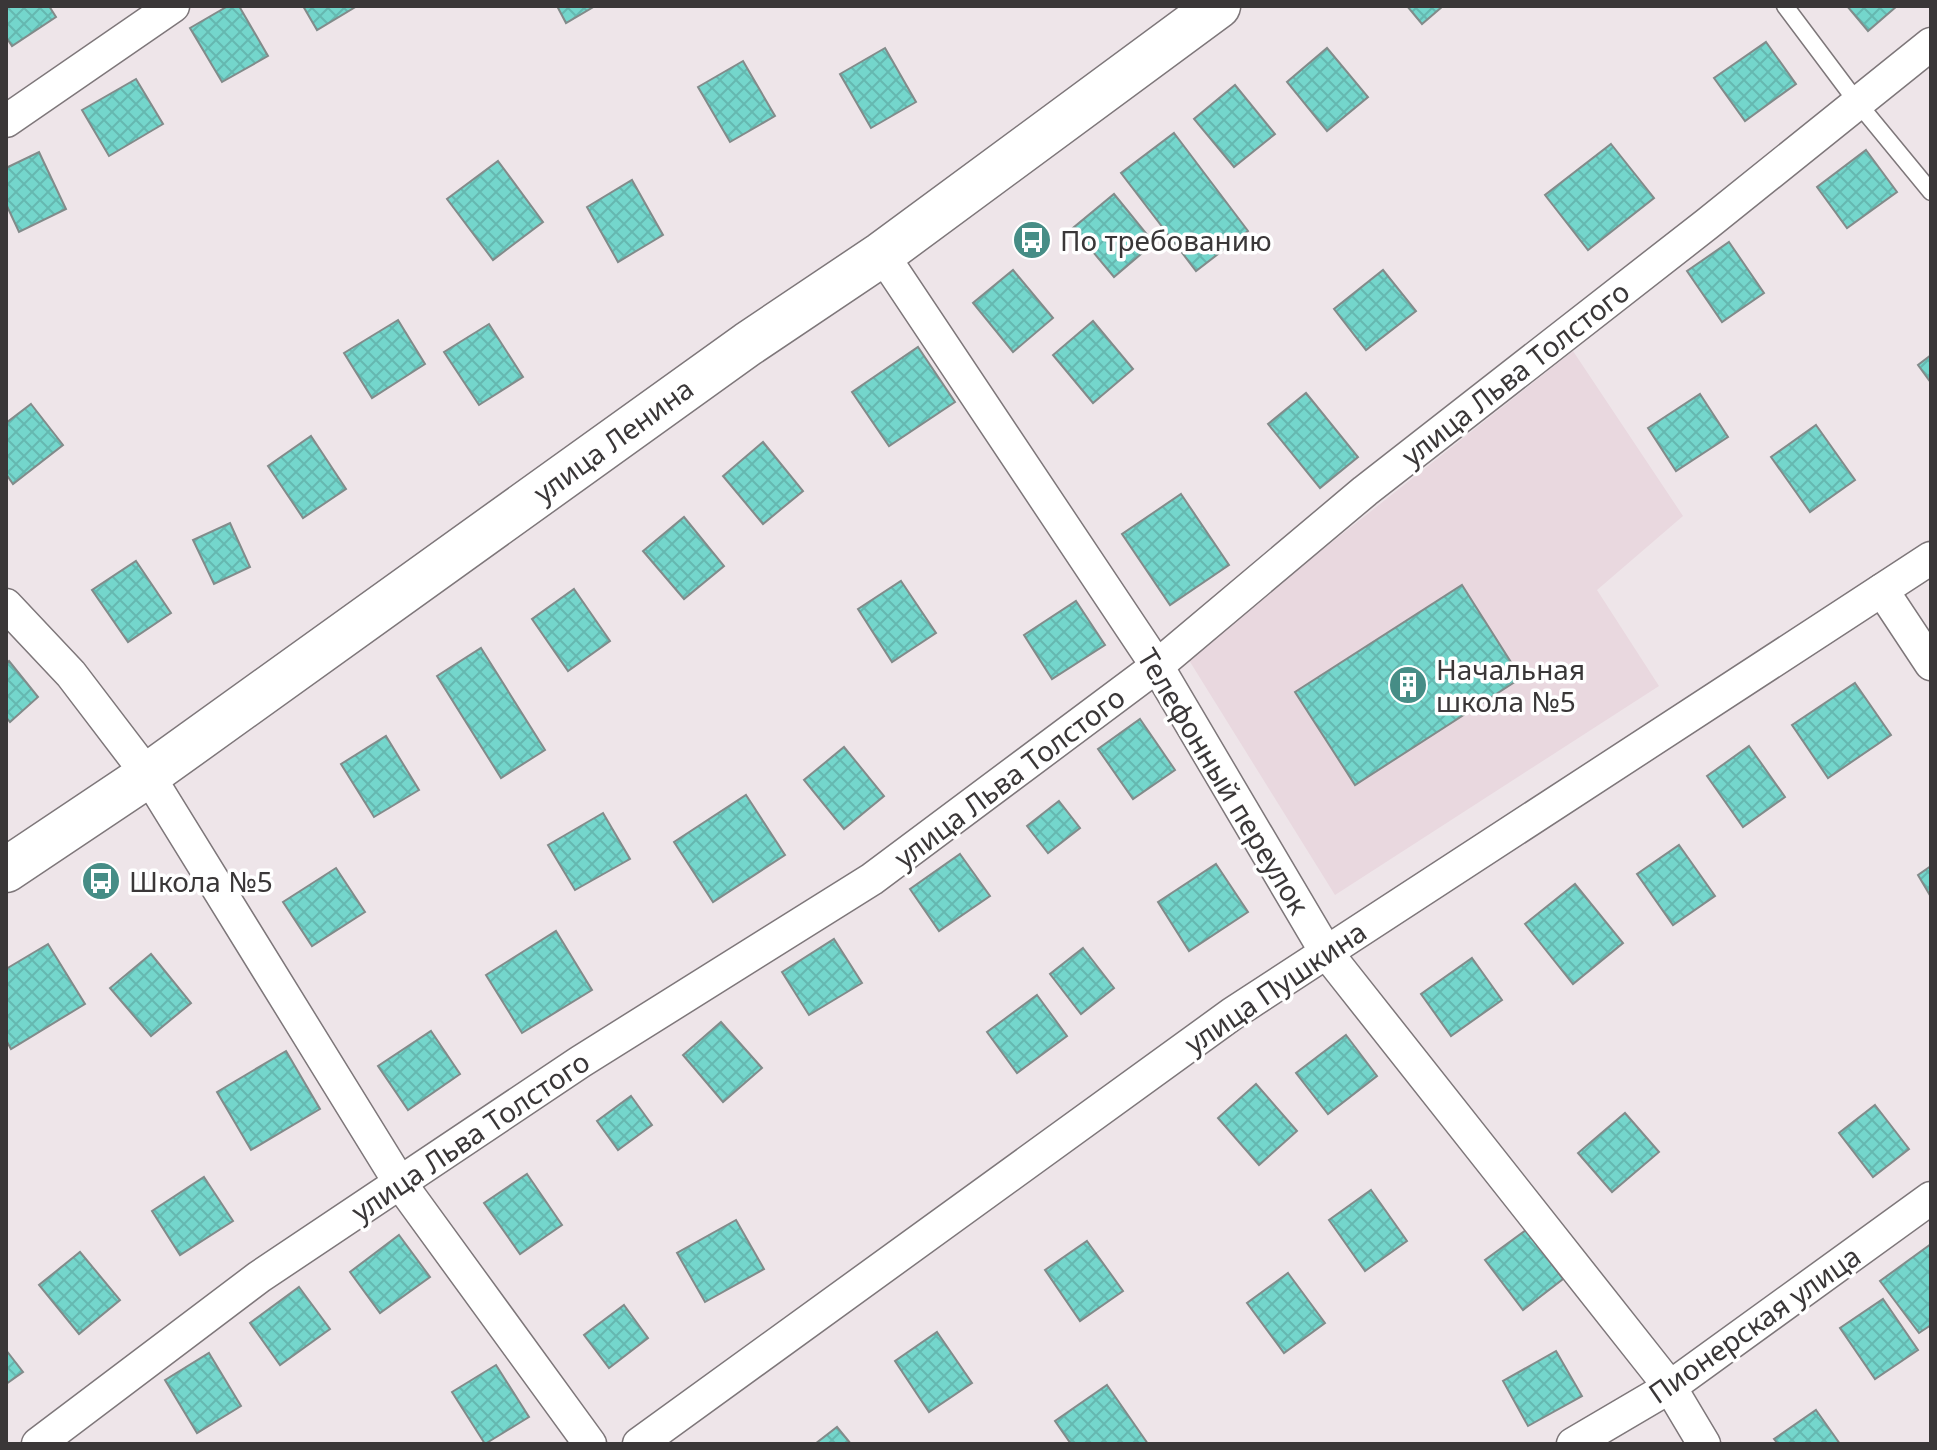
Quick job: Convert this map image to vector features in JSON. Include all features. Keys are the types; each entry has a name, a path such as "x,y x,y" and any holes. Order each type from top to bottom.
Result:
{"street":[{"path":"6,121 173,6"},
{"name":"улица Ленина","path":"6,870 148,775 748,344 882,254 1202,11"},
{"name":"улица Льва Толстого","path":"38,1444 259,1277 580,1062 872,879 1157,666 1365,491 1707,224 1931,44"},
{"name":"Телефонный переулок","path":"882,254 1157,666 1326,952 1670,1387 1704,1444"},
{"name":"улица Пушкина","path":"639,1444 1232,1014 1931,558"},
{"path":"1882,590 1931,664"},
{"path":"6,605 71,674 148,775 400,1183 590,1444"},
{"name":"Пионерская улица","path":"1573,1444 1670,1387 1931,1198"}],"lane":[{"path":"1785,6 1857,102 1931,192"}],"shaded area":[{"path":"1573,351 1683,516 1597,590 1659,686 1335,895 1187,657"}],"building":[{"path":"6,6 49,6 56,17 12,46 6,37"},
{"path":"228,6 239,6 268,56 222,82 190,28"},
{"path":"303,6 357,6 317,30"},
{"path":"557,6 595,6 566,23"},
{"path":"1407,6 1443,6 1422,24"},
{"path":"1847,6 1897,6 1868,31"},
{"path":"1766,42 1796,84 1745,121 1714,78"},
{"path":"885,48 916,102 871,128 840,74"},
{"path":"1327,48 1368,97 1327,131 1287,82"},
{"path":"743,61 775,116 730,142 698,87"},
{"path":"136,79 163,124 109,156 82,110"},
{"path":"1235,85 1275,134 1234,167 1194,119"},
{"path":"1174,133 1248,231 1196,271 1121,173"},
{"path":"1611,144 1654,198 1588,250 1545,195"},
{"path":"1866,150 1897,192 1847,228 1817,187"},
{"path":"39,152 66,209 19,232 6,204 6,168"},
{"path":"498,161 543,222 493,260 447,199"},
{"path":"632,180 663,235 618,262 587,207"},
{"path":"1114,194 1154,243 1114,277 1073,228"},
{"path":"1729,242 1764,293 1722,322 1687,271"},
{"path":"1013,270 1053,318 1013,352 973,303"},
{"path":"1383,270 1416,311 1366,350 1334,309"},
{"path":"398,320 425,364 372,398 344,353"},
{"path":"1093,321 1133,369 1093,403 1053,355"},
{"path":"489,324 523,377 479,405 444,352"},
{"path":"918,347 955,402 889,446 852,392"},
{"path":"1931,355 1931,383 1918,365"},
{"path":"1306,393 1358,457 1320,488 1268,424"},
{"path":"1700,394 1728,437 1676,471 1648,428"},
{"path":"31,404 63,445 13,484 6,474 6,423"},
{"path":"1816,425 1855,480 1810,512 1771,457"},
{"path":"311,436 346,489 303,518 268,466"},
{"path":"763,442 803,491 763,524 723,476"},
{"path":"1181,494 1229,565 1170,605 1122,534"},
{"path":"684,517 724,566 684,599 643,551"},
{"path":"230,523 250,567 214,584 193,540"},
{"path":"136,561 171,613 128,642 92,590"},
{"path":"901,581 936,633 892,662 858,609"},
{"name":"Начальная школа №5","path":"1462,585 1521,678 1355,785 1295,692"},
{"path":"574,589 610,641 568,671 532,619"},
{"path":"1076,601 1105,645 1052,679 1024,635"},
{"path":"481,648 545,750 501,778 437,676"},
{"path":"9,661 38,697 10,722 6,717 6,664"},
{"path":"1855,683 1891,735 1828,778 1792,725"},
{"path":"1140,719 1175,770 1133,799 1098,749"},
{"path":"386,736 419,790 374,817 341,764"},
{"path":"1749,746 1785,797 1743,827 1707,776"},
{"path":"844,747 884,796 844,829 804,780"},
{"path":"746,795 785,855 713,902 674,842"},
{"path":"1059,801 1080,828 1048,853 1027,826"},
{"path":"603,813 630,859 575,890 548,845"},
{"path":"1679,845 1715,896 1673,925 1637,874"},
{"path":"960,854 990,896 939,931 910,889"},
{"path":"1216,864 1248,912 1189,951 1158,902"},
{"path":"1931,866 1931,897 1918,875"},
{"path":"336,868 365,912 312,946 283,902"},
{"path":"1575,884 1623,943 1573,984 1525,924"},
{"path":"556,931 592,990 522,1033 486,975"},
{"path":"834,939 862,983 809,1015 782,972"},
{"path":"48,944 85,1004 11,1049 6,1040 6,969"},
{"path":"1083,948 1114,988 1081,1014 1050,974"},
{"path":"151,954 191,1003 151,1036 110,988"},
{"path":"1472,958 1502,1000 1451,1036 1421,994"},
{"path":"1037,995 1067,1036 1017,1073 987,1032"},
{"path":"721,1022 762,1068 723,1102 683,1055"},
{"path":"431,1031 460,1074 408,1110 378,1066"},
{"path":"1346,1035 1377,1076 1328,1114 1296,1073"},
{"path":"286,1051 320,1109 251,1150 217,1092"},
{"path":"1256,1084 1297,1131 1259,1165 1218,1118"},
{"path":"631,1096 652,1125 618,1150 597,1121"},
{"path":"1875,1105 1909,1149 1873,1177 1839,1133"},
{"path":"1625,1113 1659,1152 1612,1192 1578,1153"},
{"path":"527,1174 562,1225 520,1254 484,1203"},
{"path":"204,1177 233,1221 180,1255 152,1211"},
{"path":"1371,1190 1407,1241 1365,1271 1329,1220"},
{"path":"736,1220 764,1269 705,1302 677,1253"},
{"path":"1526,1230 1563,1279 1523,1310 1485,1260"},
{"path":"399,1235 430,1277 380,1313 350,1272"},
{"path":"1087,1241 1123,1291 1080,1321 1045,1270"},
{"path":"1931,1244 1931,1325 1919,1333 1880,1281"},
{"path":"80,1252 120,1300 79,1334 39,1285"},
{"path":"1288,1273 1325,1323 1284,1353 1247,1303"},
{"path":"299,1287 330,1329 280,1365 250,1323"},
{"path":"1883,1299 1918,1350 1875,1379 1840,1328"},
{"path":"624,1305 648,1338 609,1368 584,1335"},
{"path":"937,1332 972,1383 929,1412 895,1361"},
{"path":"6,1350 23,1372 6,1384"},
{"path":"1556,1351 1582,1396 1528,1426 1503,1381"},
{"path":"209,1353 241,1406 197,1433 165,1380"},
{"path":"496,1365 529,1417 485,1444 452,1392"},
{"path":"1107,1385 1148,1444 1071,1444 1055,1421"},
{"path":"1816,1410 1840,1444 1778,1444 1774,1439"},
{"path":"837,1427 851,1444 815,1444"}],"place":[{"name":"По требованию","path":"1032,240"},
{"name":"Начальная школа №5","path":"1408,685"},
{"name":"Школа №5","path":"101,881"}]}
